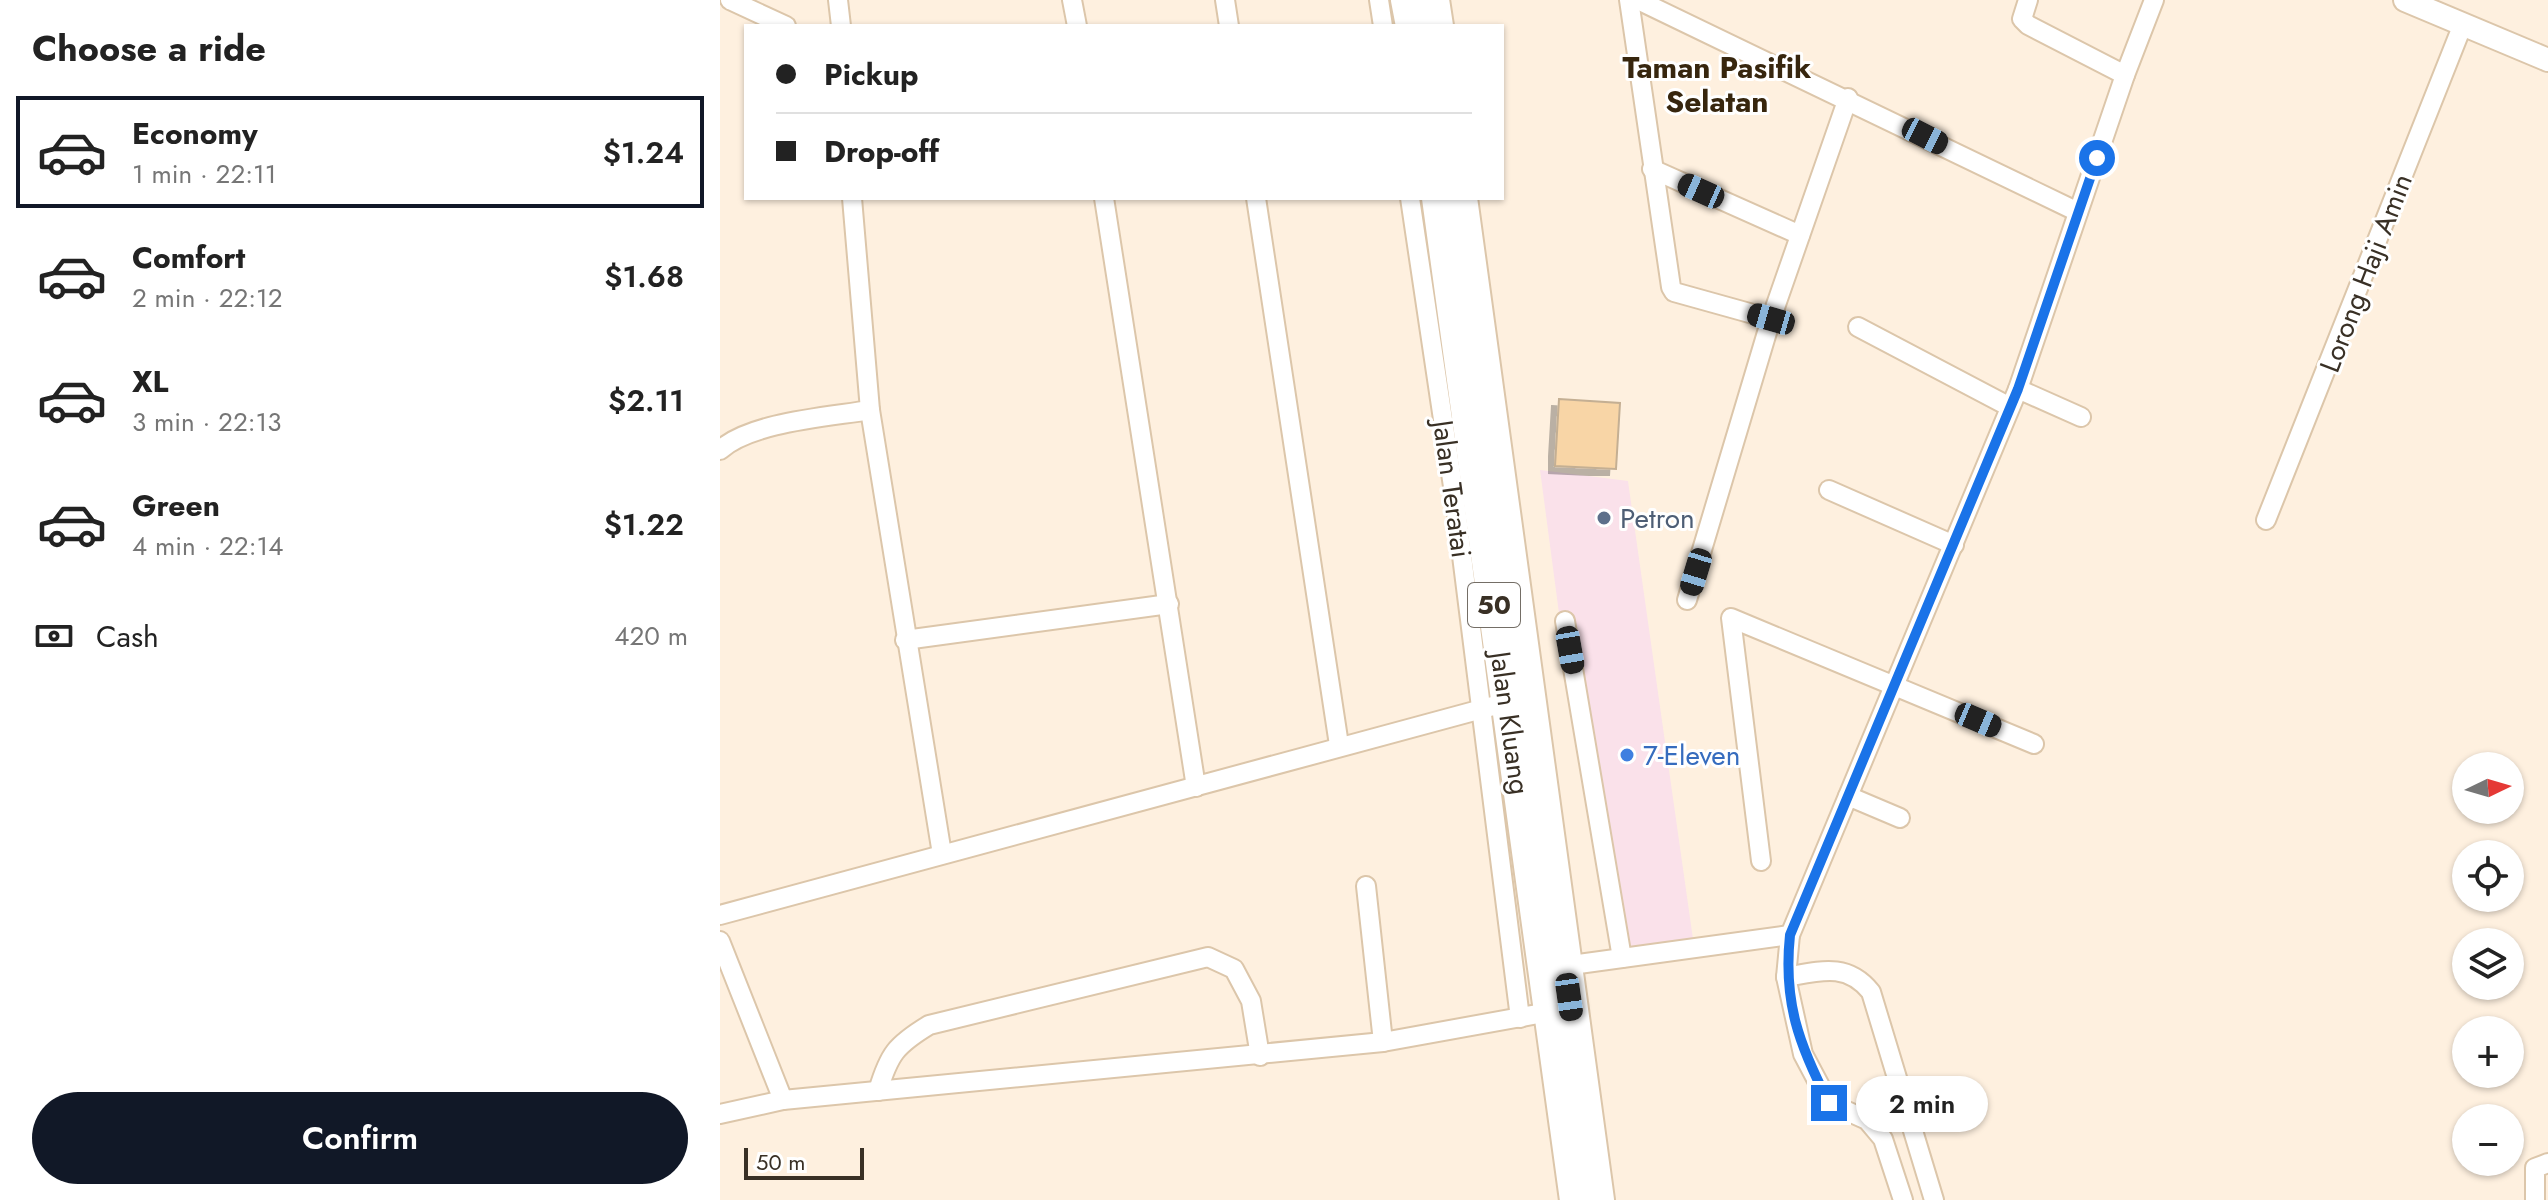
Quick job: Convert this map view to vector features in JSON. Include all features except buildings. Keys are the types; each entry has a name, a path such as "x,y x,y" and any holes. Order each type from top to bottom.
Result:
{"highway":[{"path":"1406,0 1411,24"},
{"path":"1434,0 1438,24"},
{"name":"Jalan Kluang","path":"1437,200 1444,368 1494,706 1534,1015 1575,1200"},
{"name":"Jalan Kluang","path":"1462,200 1533,700 1564,966 1599,1200"}],"street":[{"path":"730,0 782,24"},
{"path":"838,0 841,24"},
{"path":"1072,0 1077,24"},
{"path":"1225,0 1229,24"},
{"path":"1379,0 1383,24"},
{"path":"1629,0 1669,280 1674,292 1771,319"},
{"path":"1638,0 1848,98 2078,212"},
{"path":"2028,0 2022,19 2028,25 2125,75"},
{"path":"1903,1200 1883,1139 1867,1120 1829,1103 1803,1054 1786,977 1790,935 2018,389 2125,75 2154,0"},
{"path":"2405,0 2548,60"},
{"name":"Lorong Haji Amin","path":"2266,520 2463,24"},
{"path":"1687,600 1771,319 1848,98"},
{"path":"1652,169 1800,235"},
{"path":"852,200 870,410 942,854"},
{"path":"1104,200 1196,787"},
{"path":"1256,200 1339,745"},
{"path":"1410,200 1444,368"},
{"path":"1858,327 2010,407"},
{"path":"2018,389 2081,417"},
{"path":"720,450 732,439 783,425 870,410"},
{"path":"1829,490 1954,545"},
{"path":"905,640 1169,604"},
{"path":"1761,861 1731,618 2034,744"},
{"path":"1565,621 1622,958"},
{"path":"720,915 1196,787 1339,745 1494,706"},
{"path":"1848,796 1900,818"},
{"path":"1366,886 1383,1042"},
{"path":"1564,966 1790,935"},
{"path":"720,941 783,1100"},
{"path":"878,1091 888,1057 907,1038 929,1025 1208,957 1234,969 1251,1001 1260,1056"},
{"path":"1786,977 1833,969 1862,981 1871,992 1934,1200"},
{"path":"720,1114 783,1100 1383,1042 1534,1015"},
{"path":"2535,1200 2535,1168 2548,1163"}],"shaded area":[{"path":"1540,470 1628,481 1695,953 1616,965 1560,621"}],"place":[{"name":"Petron","path":"1604,518"},
{"name":"7-Eleven","path":"1627,755"}],"district":[{"name":"Taman Pasifik Selatan","path":"1717,84"}],"route":[{"path":"1829,1103 1803,1054 1786,977 1790,935 2018,389 2097,158"}]}
